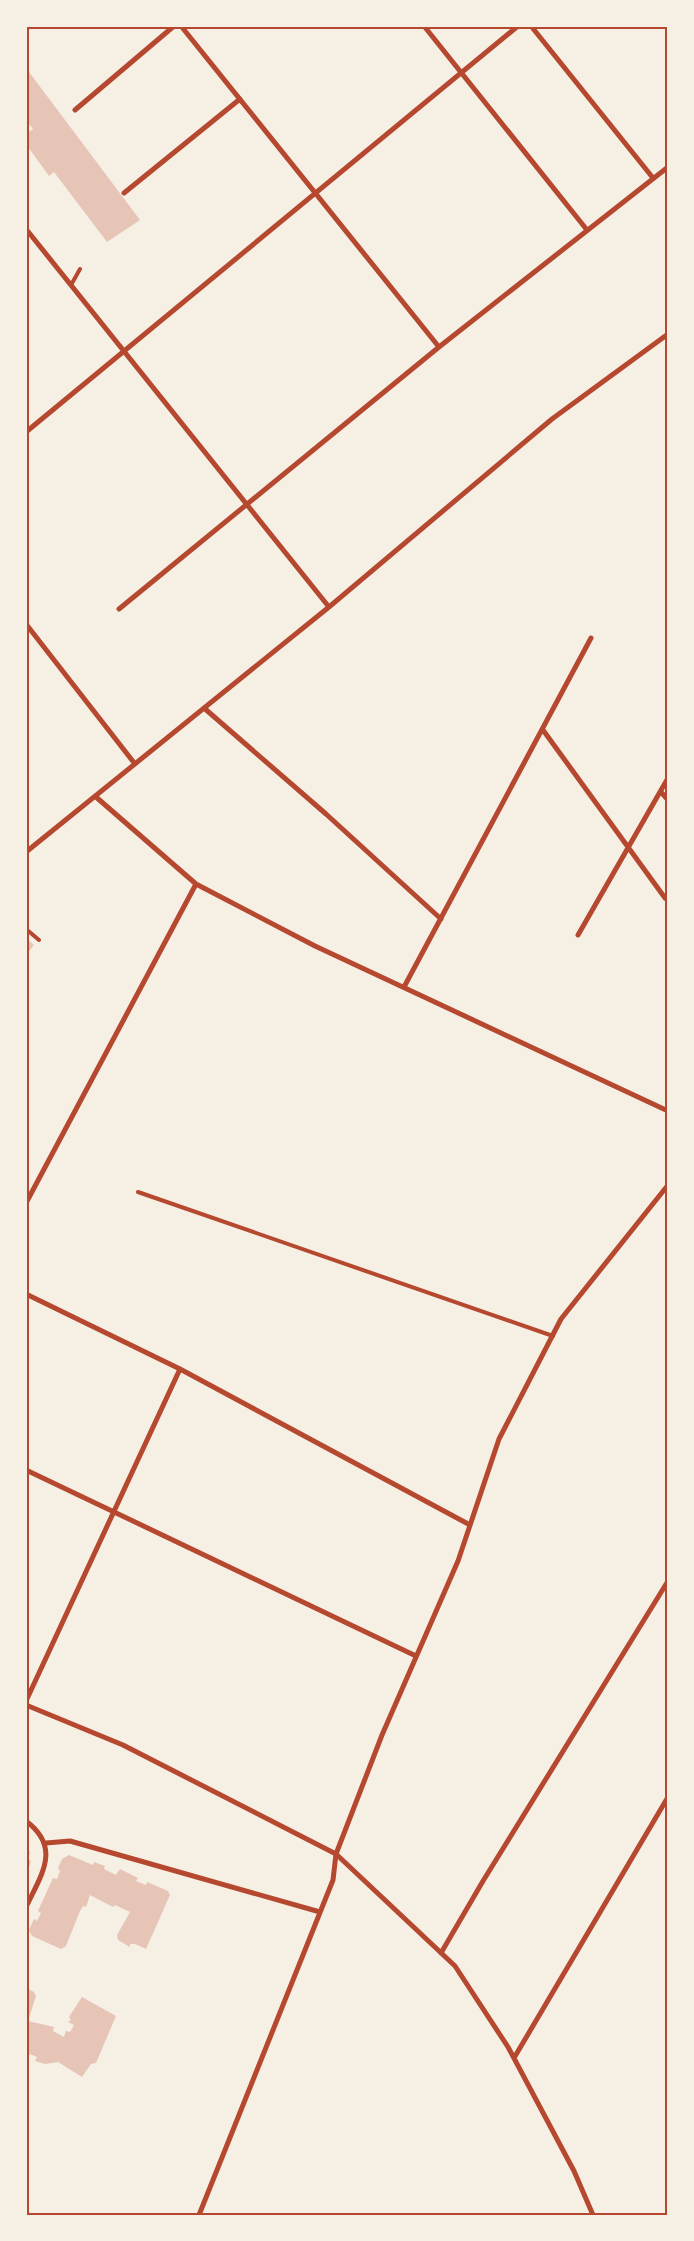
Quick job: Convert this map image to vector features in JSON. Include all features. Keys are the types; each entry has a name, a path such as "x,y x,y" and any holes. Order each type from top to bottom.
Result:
{"street":[{"path":"75,110 174,26"},
{"path":"181,26 439,346"},
{"path":"424,26 587,230"},
{"path":"26,432 518,26"},
{"path":"531,26 653,178"},
{"path":"124,193 240,99"},
{"path":"119,609 439,346 668,166"},
{"path":"26,229 329,607"},
{"path":"26,852 329,607 552,419 668,334"},
{"path":"26,624 135,764"},
{"path":"404,987 591,638"},
{"path":"204,708 326,814 441,919"},
{"path":"543,730 665,898"},
{"path":"578,935 668,778"},
{"path":"661,792 668,800"},
{"path":"96,797 196,884 315,946 668,1110"},
{"path":"26,1203 196,884"},
{"path":"199,2215 333,1880 336,1854 382,1735 458,1561 498,1439 561,1319 668,1185"},
{"path":"26,1294 180,1369 470,1525"},
{"path":"180,1369 26,1703 123,1745 336,1854 455,1966 514,2058 574,2170 593,2215"},
{"path":"26,1470 416,1656"},
{"path":"441,1953 483,1880 668,1582"},
{"path":"514,2058 668,1797"},
{"path":"26,1820 42,1835 46,1843 46,1865 26,1907"},
{"path":"46,1843 70,1842 320,1912"}],"lane":[{"path":"71,285 80,269"},
{"path":"26,929 39,940"},
{"path":"138,1192 553,1336"}],"building":[{"path":"26,68 140,220 107,242 54,172 49,176 26,144 26,134 33,129 26,120"},
{"path":"26,938 34,945 26,955"},
{"path":"26,1844 30,1853 28,1859 31,1861 29,1867 26,1868"},
{"path":"69,1855 93,1865 94,1862 105,1866 104,1869 116,1875 120,1869 138,1878 136,1881 146,1885 147,1882 168,1891 170,1895 146,1949 135,1944 130,1944 130,1947 118,1940 117,1935 130,1912 115,1905 113,1907 90,1895 86,1907 83,1906 80,1911 66,1946 61,1949 32,1936 29,1930 34,1919 37,1921 41,1913 38,1911 53,1878 57,1879 60,1871 58,1868 62,1859"},
{"path":"26,1988 34,1992 36,1996 28,2021 54,2027 53,2031 64,2037 66,2031 70,2032 74,2025 68,2022 71,2020 69,2017 82,1997 116,2016 96,2063 91,2064 82,2077 58,2062 45,2064 35,2061 37,2057 30,2054 26,2059"}]}
